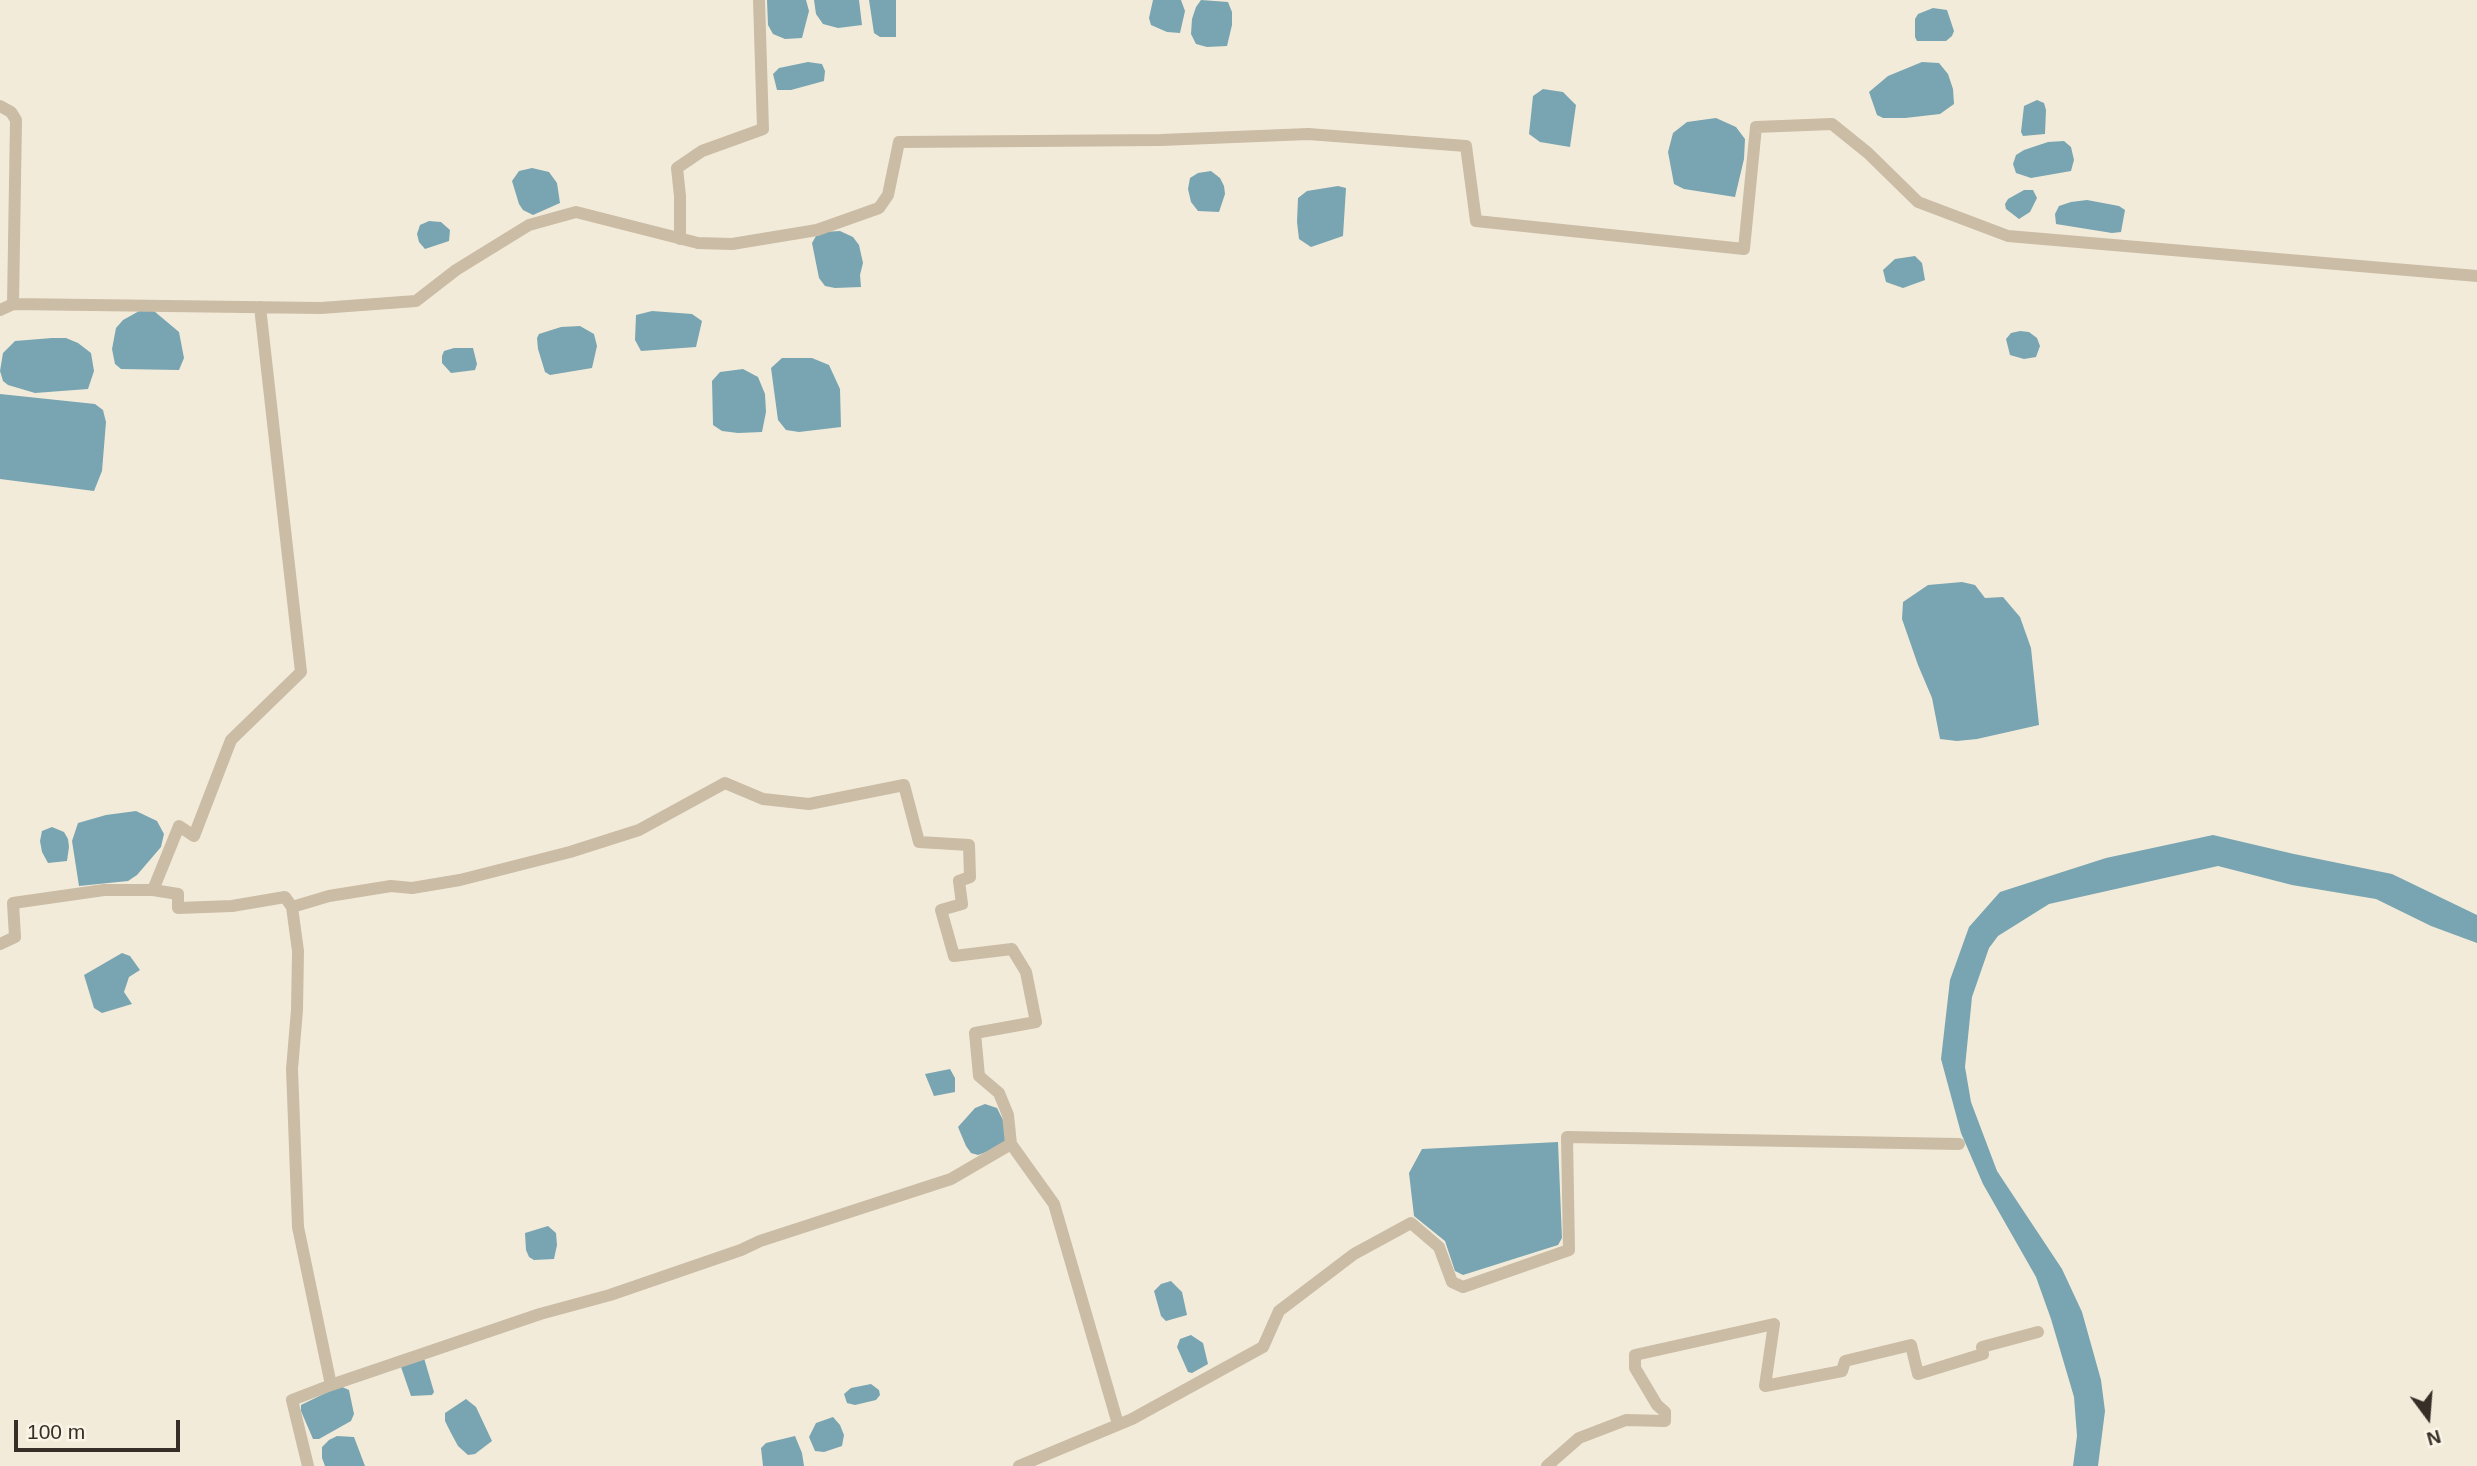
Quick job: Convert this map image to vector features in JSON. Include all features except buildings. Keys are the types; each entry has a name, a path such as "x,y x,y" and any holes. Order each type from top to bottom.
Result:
{"street":[{"path":"680,239 677,168 702,151 763,130 759,0"},
{"path":"0,106 11,112 16,120 13,304"},
{"path":"0,310 13,304 320,307 416,301 456,270 529,225 576,212 698,243 732,244 817,230 879,208 888,195 899,142 1161,140 1308,134 1466,146 1476,221 1744,249 1756,127 1832,124 1868,153 1918,202 2008,236 2477,276"},
{"path":"153,890 178,826 194,836 232,740 301,673 260,307"},
{"path":"292,906 329,896 391,886 412,888 460,880 570,852 639,830 725,783 763,800 809,804 904,785 919,842 969,845 970,877 959,881 962,904 941,911 954,957 1012,949 1026,972 1035,1022 975,1033 979,1076 999,1093 1008,1115 1011,1144 1054,1204 1118,1424"},
{"path":"0,944 15,937 13,903 104,890 153,890 178,894 178,908 232,906 285,897 292,906 298,951 292,1081 298,1227 331,1385"},
{"path":"1019,1466 1118,1424 1263,1347 1279,1311 1354,1254 1411,1223 1439,1247 1452,1282 1463,1287 1569,1250 1567,1136 1959,1143"},
{"path":"308,1466 292,1400 540,1314 610,1295 760,1241 951,1179 1011,1144"},
{"path":"1547,1466 1580,1438 1626,1420 1665,1421 1665,1412 1657,1405 1635,1368 1635,1354 1774,1324 1765,1386 1842,1371 1846,1361 1911,1345 1918,1374 1983,1354 1982,1347 2038,1332"}],"water":[{"path":"767,0 806,0 809,11 802,38 785,39 773,34 768,25"},
{"path":"814,0 859,0 862,25 838,28 823,24 816,14"},
{"path":"869,0 896,0 896,37 880,37 874,33"},
{"path":"1153,0 1181,0 1185,11 1180,33 1167,32 1151,25 1149,18"},
{"path":"1201,0 1228,2 1232,12 1232,25 1227,46 1207,47 1196,44 1191,34 1192,19"},
{"path":"1933,8 1947,10 1954,31 1952,36 1946,41 1917,41 1915,19 1918,14"},
{"path":"808,62 822,64 825,71 824,81 791,90 777,90 773,74 779,68"},
{"path":"1922,62 1939,63 1948,74 1954,104 1940,114 1905,118 1883,118 1877,115 1869,92 1888,76"},
{"path":"1543,89 1563,92 1576,105 1570,147 1540,142 1529,134 1533,96"},
{"path":"2037,100 2044,103 2046,110 2045,134 2023,136 2021,132 2024,106"},
{"path":"1716,118 1736,127 1745,139 1744,159 1735,197 1684,189 1674,184 1668,152 1673,133 1687,122"},
{"path":"2064,141 2071,147 2074,160 2071,171 2031,178 2016,173 2013,164 2016,155 2048,142"},
{"path":"532,168 549,172 557,183 560,203 533,215 523,210 519,204 512,181 519,171"},
{"path":"1211,171 1220,178 1225,194 1219,212 1198,211 1191,202 1188,189 1190,178 1198,173"},
{"path":"1338,186 1346,188 1343,236 1311,247 1299,239 1298,198 1307,191"},
{"path":"2024,190 2033,190 2037,198 2030,212 2019,219 2006,209 2005,204 2008,199"},
{"path":"2087,200 2119,206 2125,210 2121,232 2056,224 2055,214 2059,206"},
{"path":"429,221 441,222 450,230 449,241 425,249 417,234 420,225"},
{"path":"840,231 853,237 859,245 863,263 861,287 825,286 819,278 812,243 816,236 824,232"},
{"path":"1915,256 1922,263 1925,280 1903,288 1886,282 1883,270 1895,259"},
{"path":"141,310 154,311 179,332 184,358 179,370 121,369 115,364 112,349 116,328 123,320"},
{"path":"652,311 692,314 702,321 696,347 641,351 635,340 636,315"},
{"path":"580,326 594,334 597,346 592,368 550,375 545,372 538,349 539,334 561,327"},
{"path":"2029,332 2037,338 2040,346 2036,357 2024,359 2010,355 2006,339 2011,333"},
{"path":"66,338 91,353 94,371 88,389 35,393 3,381 0,371 3,353 15,341"},
{"path":"473,348 477,364 475,370 451,373 442,363 442,356 444,351"},
{"path":"782,358 812,358 829,365 840,389 841,427 799,432 786,430 778,420 771,368"},
{"path":"743,369 758,377 765,394 766,412 762,432 722,431 713,425 712,381 720,372"},
{"path":"0,394 95,404 103,410 106,422 102,471 94,491 0,479"},
{"path":"1962,582 1975,585 1985,598 2003,597 2020,617 2031,648 2039,725 1977,739 1940,739 1932,698 1902,619 1903,602 1928,585"},
{"path":"136,811 157,821 164,834 161,847 137,875 128,881 79,886 72,841 78,823 106,815"},
{"path":"52,827 64,832 68,839 67,861 48,863 42,852 42,831"},
{"path":"2213,835 2392,874 2477,915 2477,943 2431,926 2376,899 2292,885 2218,866 2049,904 1998,936 1989,948 1972,997 1965,1067 1971,1102 1997,1171 2062,1269 2082,1312 2101,1380 2105,1411 2098,1466 2073,1466 2077,1436 2074,1397 2051,1319 2036,1277 1983,1184 1961,1133 1941,1059 1950,980 1969,927 2000,892 2106,858"},
{"path":"122,953 130,956 140,970 129,977 124,992 132,1004 102,1013 94,1008 84,975"},
{"path":"950,1069 955,1078 955,1092 934,1096 925,1074"},
{"path":"985,1104 997,1108 1007,1139 1003,1146 978,1155 971,1153 966,1146 958,1127 975,1108"},
{"path":"1558,1142 1562,1238 1558,1245 1463,1275 1455,1271 1445,1241 1414,1216 1409,1173 1422,1149"},
{"path":"548,1226 556,1233 554,1259 534,1260 526,1250 525,1233"},
{"path":"1171,1281 1182,1292 1187,1315 1166,1321 1161,1316 1154,1291 1161,1284"},
{"path":"1191,1335 1203,1343 1208,1364 1192,1373 1188,1372 1177,1347 1180,1339"},
{"path":"424,1358 434,1392 432,1395 411,1396 401,1367"},
{"path":"871,1384 879,1390 880,1395 876,1400 855,1405 847,1403 844,1394 851,1388"},
{"path":"340,1386 349,1390 354,1414 351,1421 319,1439 313,1439 301,1405"},
{"path":"466,1399 476,1407 492,1441 475,1454 468,1455 458,1446 445,1421 445,1413"},
{"path":"833,1417 844,1435 842,1446 824,1452 815,1451 809,1437 816,1423"},
{"path":"337,1436 354,1437 365,1466 325,1466 322,1447"},
{"path":"795,1436 804,1466 763,1466 761,1448 766,1443"}]}
